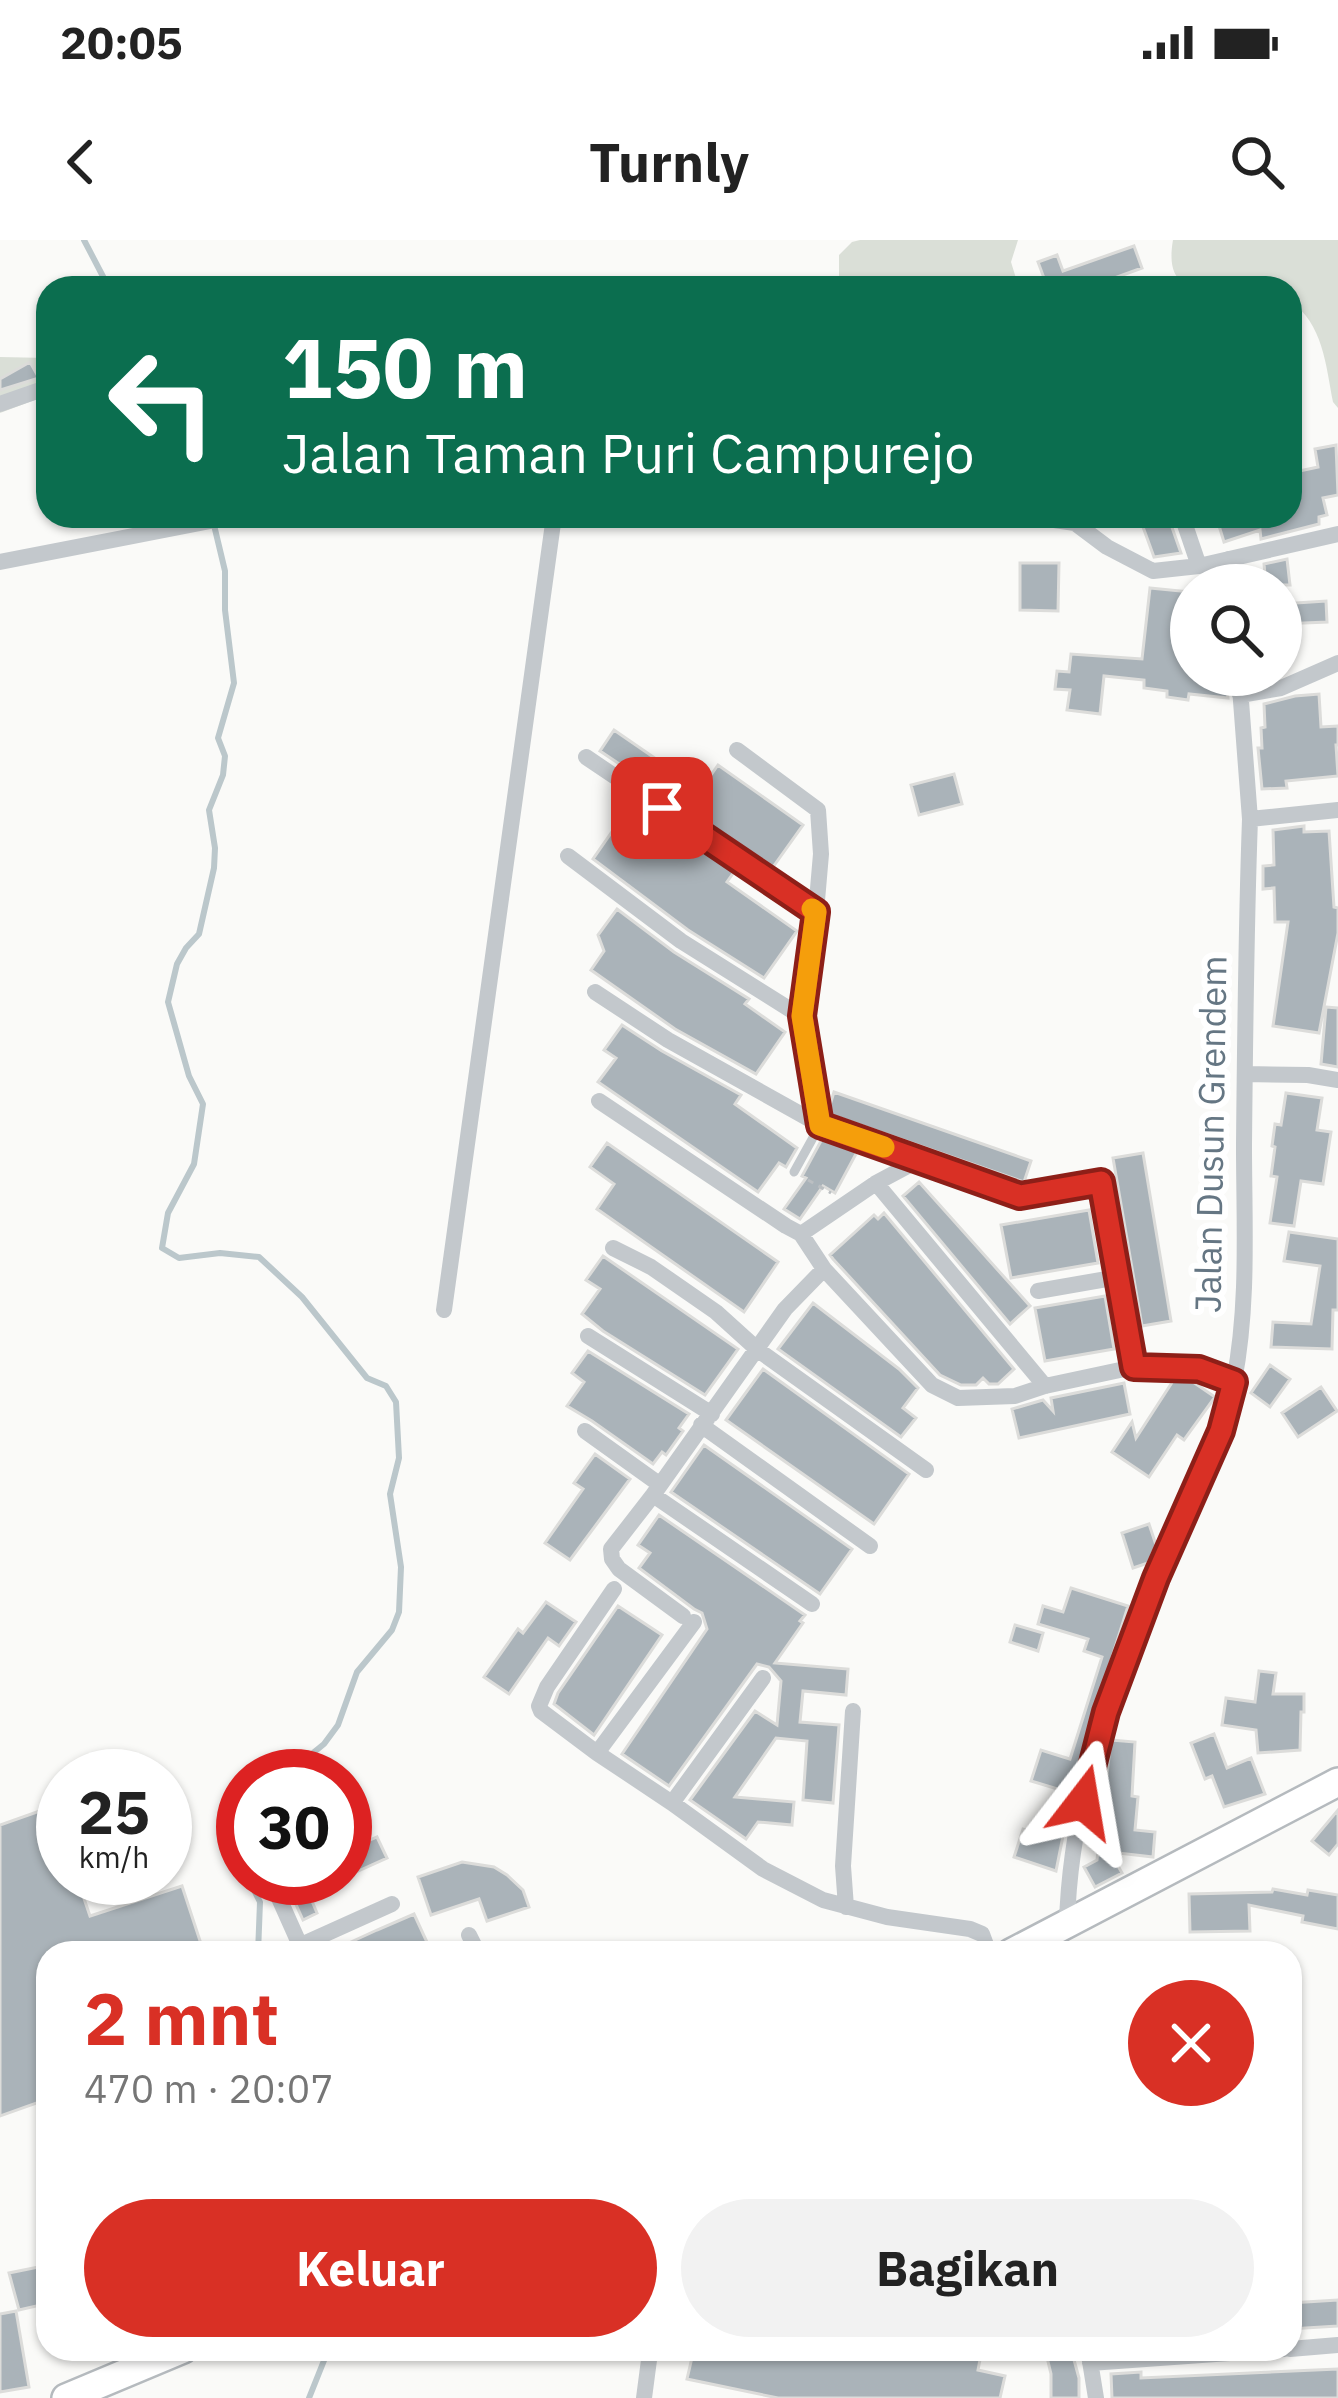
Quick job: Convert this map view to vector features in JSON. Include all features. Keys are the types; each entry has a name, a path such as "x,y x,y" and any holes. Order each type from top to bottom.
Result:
{"main road":[{"path":"1034,1941 1338,1782"},
{"path":"71,2397 154,2361"}],"street":[{"path":"0,404 36,391"},
{"path":"0,562 171,528"},
{"path":"444,1310 552,528"},
{"path":"1082,528 1153,571 1170,569"},
{"path":"1186,528 1198,564"},
{"path":"1207,564 1338,534"},
{"path":"1228,559 1229,564"},
{"path":"1302,679 1338,663"},
{"name":"Jalan Dusun Grendem","path":"1067,1924 1068,1873 1106,1712 1156,1578 1221,1431 1234,1382 1245,1269 1250,819 1240,696"},
{"path":"737,750 818,810 821,854 802,1016 820,1125"},
{"path":"586,757 816,912"},
{"path":"1250,819 1338,810"},
{"path":"568,856 681,941 802,1016"},
{"path":"595,992 668,1040 820,1125 1020,1196 1101,1182 1134,1367"},
{"path":"1245,1074 1338,1079"},
{"path":"598,1101 801,1234 824,1269 944,1393 970,1399 1015,1396 1134,1367 1199,1369 1234,1382"},
{"path":"801,1234 919,1160"},
{"path":"876,1184 1045,1386"},
{"path":"613,1249 651,1267 700,1301 758,1350 926,1470"},
{"path":"597,1753 688,1619 620,1569 611,1550 785,1310 824,1269"},
{"path":"1037,1291 1118,1277"},
{"path":"588,1336 707,1420 870,1546"},
{"path":"585,1431 656,1490 812,1604"},
{"path":"614,1588 547,1687 541,1712 763,1869 824,1900 887,1917 970,1929 982,1934 985,1941"},
{"path":"672,1803 763,1678"},
{"path":"846,1906 843,1866 854,1711"},
{"path":"318,1941 392,1904"},
{"path":"282,1905 298,1941"},
{"path":"469,1935 472,1941"},
{"path":"1302,2348 1338,2345"},
{"path":"644,2398 649,2361"},
{"path":"1090,2361 1096,2398"}],"lane":[{"path":"794,1172 820,1125"}],"path":[{"path":"794,1172 848,1202"}],"shaded area":[{"path":"1018,240 1011,262 1015,276 839,276 839,255 852,242"},
{"path":"1173,240 1338,240 1338,408 1316,333 1302,311 1302,276 1177,276"},
{"path":"0,357 36,358 36,400 0,413"}],"building":[{"path":"1134,246 1142,268 1120,276 1043,276 1038,262 1057,255 1063,271"},
{"path":"30,362 36,373 36,379 0,390 0,379"},
{"path":"1336,445 1338,495 1323,498 1327,515 1319,517 1319,524 1261,539 1260,530 1224,542 1220,528 1302,528 1302,470 1318,467 1315,449"},
{"path":"1143,528 1172,528 1181,553 1154,557"},
{"path":"1020,563 1059,563 1058,611 1020,610"},
{"path":"1150,588 1170,590 1170,696 1189,696 1188,700 1167,697 1167,691 1144,688 1144,680 1104,676 1100,714 1067,710 1070,690 1055,689 1057,671 1069,672 1071,654 1142,659"},
{"path":"1326,601 1327,622 1302,623 1302,603"},
{"path":"1319,694 1321,727 1338,726 1338,776 1286,781 1287,788 1262,789 1258,748 1262,748 1261,728 1265,727 1264,704"},
{"path":"614,730 691,783 704,785 718,765 803,825 773,867 600,751"},
{"path":"954,774 962,804 919,815 911,785"},
{"path":"632,803 734,872 727,882 797,931 764,978 688,930 593,859"},
{"path":"1304,826 1304,832 1329,831 1334,907 1338,908 1338,933 1319,1033 1273,1026 1288,922 1275,922 1274,888 1263,889 1263,866 1274,865 1273,830"},
{"path":"617,909 749,999 745,1004 785,1032 756,1074 675,1029 591,970 604,951 598,935"},
{"path":"1326,1007 1338,1008 1338,1067 1321,1064"},
{"path":"622,1025 741,1095 735,1104 797,1148 786,1167 779,1163 758,1192 598,1082 616,1058 604,1050"},
{"path":"834,1092 1031,1161 1024,1182 831,1115"},
{"path":"1286,1093 1322,1098 1317,1130 1331,1132 1323,1184 1301,1181 1294,1226 1270,1223 1277,1177 1271,1176 1272,1146"},
{"path":"822,1139 857,1152 835,1193 823,1186 800,1219 784,1209 806,1178 802,1176"},
{"path":"607,1143 778,1262 744,1312 597,1209 614,1184 590,1167"},
{"path":"1143,1153 1171,1321 1142,1326 1113,1158"},
{"path":"919,1182 1030,1306 1010,1324 903,1196"},
{"path":"1089,1210 1098,1263 1011,1278 1001,1225"},
{"path":"884,1213 1014,1369 998,1384 983,1378 976,1385 961,1385 940,1375 830,1255 874,1215 878,1219"},
{"path":"1289,1232 1338,1239 1338,1310 1333,1310 1332,1349 1271,1347 1273,1322 1311,1324 1320,1266 1284,1261"},
{"path":"603,1256 738,1349 705,1395 582,1314 600,1289 586,1280"},
{"path":"1105,1296 1114,1349 1045,1361 1035,1308"},
{"path":"813,1303 918,1388 903,1408 916,1418 901,1437 778,1349"},
{"path":"588,1351 689,1414 666,1455 662,1452 653,1464 567,1406 584,1382 572,1373"},
{"path":"1270,1365 1290,1379 1270,1407 1251,1393"},
{"path":"763,1369 909,1474 874,1524 726,1420"},
{"path":"1173,1381 1193,1382 1215,1397 1184,1440 1177,1435 1149,1477 1112,1452 1132,1422 1136,1438"},
{"path":"1124,1383 1130,1414 1019,1438 1012,1409 1043,1400 1053,1411 1051,1398"},
{"path":"1321,1387 1337,1411 1298,1437 1282,1413"},
{"path":"704,1445 852,1549 820,1594 671,1492"},
{"path":"595,1454 630,1479 570,1560 545,1543 583,1489 574,1483"},
{"path":"659,1515 805,1615 775,1663 848,1669 846,1695 803,1691 800,1722 839,1725 833,1803 803,1800 807,1741 776,1738 735,1797 794,1802 792,1825 758,1822 746,1839 690,1800 755,1711 777,1725 781,1681 769,1667 757,1664 669,1786 622,1754 707,1629 702,1613 639,1568 650,1553 638,1545"},
{"path":"1149,1524 1156,1545 1148,1563 1133,1568 1122,1533"},
{"path":"1071,1588 1128,1606 1075,1776 1056,1871 1014,1857 1023,1829 1047,1836 1061,1790 1031,1781 1041,1750 1070,1759 1102,1657 1084,1651 1088,1639 1038,1624 1043,1606 1063,1612"},
{"path":"546,1602 576,1622 559,1646 548,1638 509,1694 484,1677 518,1629 523,1633"},
{"path":"618,1606 662,1635 594,1735 554,1704"},
{"path":"1015,1625 1043,1633 1038,1651 1010,1642"},
{"path":"1259,1671 1276,1673 1273,1694 1304,1694 1300,1750 1258,1753 1256,1730 1222,1725 1226,1698 1255,1702"},
{"path":"1214,1734 1227,1768 1251,1758 1265,1794 1224,1807 1212,1776 1205,1779 1191,1743"},
{"path":"1111,1740 1135,1742 1135,1830 1155,1832 1153,1857 1110,1852 1122,1873 1095,1887 1084,1867 1097,1860"},
{"path":"1338,1810 1338,1844 1329,1855 1312,1841"},
{"path":"36,1812 36,1905 86,1905 90,1916 124,1905 188,1905 200,1941 36,1941 36,2103 0,2116 0,1825"},
{"path":"377,1837 387,1858 372,1865 372,1839"},
{"path":"462,1862 494,1867 507,1875 523,1890 529,1907 487,1921 479,1899 431,1915 418,1877"},
{"path":"1273,1889 1338,1895 1338,1929 1249,1905 1250,1931 1190,1932 1189,1894"},
{"path":"296,1905 314,1905 317,1913 303,1920"},
{"path":"414,1914 426,1941 353,1941"},
{"path":"36,2267 36,2306 19,2310 9,2273"},
{"path":"1338,2300 1338,2326 1302,2328 1302,2302"},
{"path":"16,2311 29,2387 0,2392 0,2314"},
{"path":"691,2361 980,2361 978,2370 1005,2376 1000,2398 778,2398 687,2379"},
{"path":"1048,2361 1074,2361 1079,2398 1051,2398"},
{"path":"1338,2369 1338,2398 1112,2398 1111,2374 1141,2372 1141,2378"}],"waterway":[{"path":"84,240 103,276"},
{"path":"215,528 225,571 234,683 218,738 225,756 223,775 209,810 214,868 199,934 177,964 168,1002 189,1076 203,1104 194,1164 168,1213 162,1248 179,1258 220,1253 259,1257 302,1297 367,1378 386,1386 396,1402 399,1458 390,1494 401,1567 399,1612 392,1630 357,1672 338,1725 318,1749"},
{"path":"258,1941 260,1905"},
{"path":"309,2398 324,2361"}],"slow traffic":[{"path":"812,909 816,912 802,1016 820,1125 884,1147"}],"route":[{"path":"662,808 816,912 802,1016 820,1125 1020,1196 1101,1182 1134,1367 1199,1369 1234,1382 1221,1431 1156,1578 1106,1712 1083,1802"}]}
